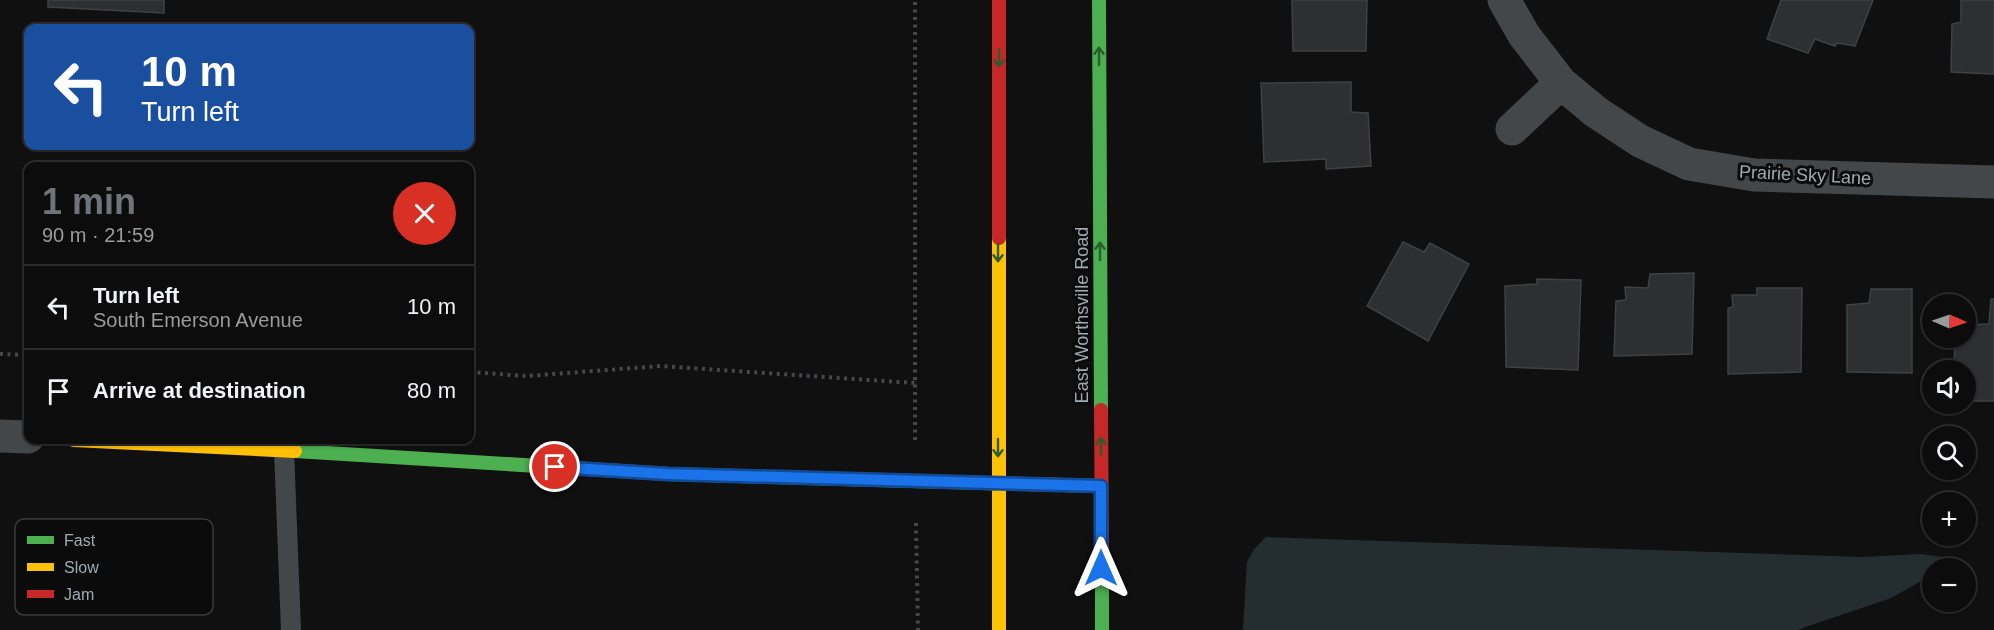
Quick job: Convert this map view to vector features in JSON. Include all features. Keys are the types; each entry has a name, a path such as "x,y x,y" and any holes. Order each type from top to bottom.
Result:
{"main road":[{"path":"999,0 999,630"},
{"name":"East Worthsville Road","path":"1099,0 1102,630"},
{"path":"158,444 668,474 1101,486"}],"street":[{"name":"Prairie Sky Lane","path":"1504,0 1524,35 1562,83 1596,112 1631,135 1689,164 1754,175 1994,183"},
{"path":"1512,129 1562,83"},
{"path":"0,436 24,437"}],"lane":[{"path":"284,450 291,630"}],"path":[{"path":"915,0 915,480 918,630"},
{"path":"0,354 24,355"},
{"path":"474,372 526,376 661,366 915,383"}],"shaded area":[{"path":"1266,537 1863,557 1921,554 1942,558 1922,558 1922,581 1891,598 1797,630 1243,630 1247,562 1254,549"}],"building":[{"path":"48,0 164,0 164,13 48,7"},
{"path":"1292,0 1367,0 1366,51 1293,51"},
{"path":"1781,0 1873,0 1855,46 1837,43 1835,46 1815,39 1808,53 1767,39"},
{"path":"1961,0 1994,0 1994,74 1951,72 1952,24 1961,22"},
{"path":"1351,82 1351,112 1368,113 1371,166 1326,169 1326,159 1264,162 1261,83"},
{"path":"1403,242 1424,252 1430,243 1469,264 1428,341 1367,306"},
{"path":"1694,273 1692,354 1614,356 1616,301 1626,300 1625,287 1648,288 1650,274"},
{"path":"1537,279 1581,280 1578,370 1506,367 1505,286 1537,284"},
{"path":"1757,288 1802,288 1801,372 1728,374 1728,308 1733,307 1732,295 1757,295"},
{"path":"1871,289 1912,289 1912,373 1847,372 1847,305 1869,303"},
{"path":"1991,299 1994,299 1994,401 1976,401 1976,360 1954,360 1955,348 1976,348 1976,325 1989,324"}],"traffic: fast":[{"path":"1099,0 1101,410"},
{"path":"295,451 668,474 982,483"},
{"path":"1102,554 1102,630"}],"traffic: slow":[{"path":"999,238 999,630"},
{"path":"154,444 295,451"},
{"path":"982,483 1101,486"}],"traffic: jam":[{"path":"999,0 999,238"},
{"path":"1101,410 1102,554"}],"route":[{"path":"555,467 668,474 1101,486 1101,568"}]}
